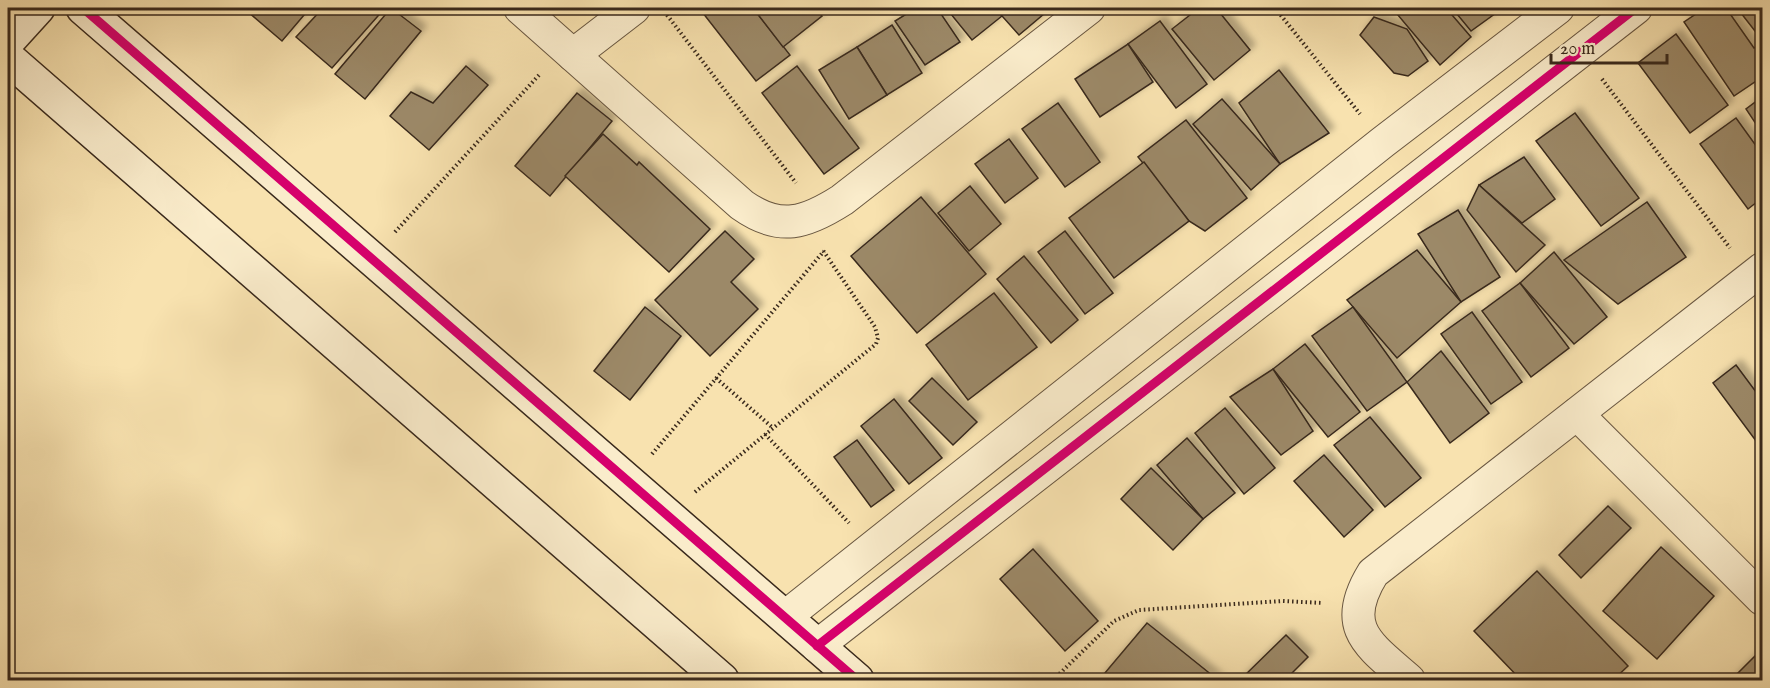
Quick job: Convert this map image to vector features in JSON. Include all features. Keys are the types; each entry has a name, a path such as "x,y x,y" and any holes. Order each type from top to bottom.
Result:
{"street":[{"path":"8,41 38,8"},
{"path":"83,8 857,681"},
{"path":"520,8 758,216 779,222 811,218 842,200 1089,8"},
{"path":"569,51 634,8"},
{"path":"785,618 1383,142 1558,8"},
{"path":"817,646 1636,8"},
{"path":"8,58 722,681"},
{"path":"1409,681 1369,645 1358,621 1359,595 1373,573 1757,273"},
{"path":"1577,414 1762,599"}],"path":[{"path":"662,8 811,218 824,251 875,327 878,338 873,348 666,515"},
{"path":"1275,8 1383,142"},
{"path":"1580,50 1757,273"},
{"path":"371,258 569,51"},
{"path":"628,482 824,251"},
{"path":"716,378 773,428"},
{"path":"765,434 872,548"},
{"path":"1053,681 1114,621 1139,610 1283,601 1323,603 1358,621"}],"building":[{"path":"249,8 310,8 282,41 247,11"},
{"path":"323,8 385,8 332,68 296,37"},
{"path":"391,8 421,31 365,99 335,74"},
{"path":"699,8 753,8 790,55 756,81"},
{"path":"753,8 816,8 822,16 783,47"},
{"path":"916,8 937,8 960,42 925,65 895,21"},
{"path":"946,8 995,8 1002,16 972,40"},
{"path":"1000,8 1051,8 1019,35 1002,16"},
{"path":"1199,8 1216,8 1250,50 1214,80 1172,29"},
{"path":"1392,8 1446,8 1471,37 1440,65"},
{"path":"1452,8 1503,8 1471,31"},
{"path":"1705,8 1726,8 1762,56 1762,77 1734,96 1684,22"},
{"path":"1737,8 1762,8 1762,40"},
{"path":"1374,17 1407,29 1428,61 1408,76 1394,73 1360,35"},
{"path":"1160,21 1207,84 1176,108 1128,44"},
{"path":"892,25 922,73 887,95 857,47"},
{"path":"1676,34 1728,105 1690,133 1638,63"},
{"path":"1128,44 1153,82 1100,117 1075,79"},
{"path":"857,47 887,95 849,119 819,70"},
{"path":"466,66 488,85 429,150 390,116 411,92 433,103"},
{"path":"797,66 859,148 824,174 762,93"},
{"path":"1279,70 1329,133 1280,164 1239,103"},
{"path":"577,93 612,121 550,196 515,166"},
{"path":"1762,97 1762,133 1746,109"},
{"path":"1222,99 1280,164 1251,190 1193,124"},
{"path":"1058,103 1100,162 1065,187 1022,129"},
{"path":"1575,113 1639,198 1601,226 1536,141"},
{"path":"1736,118 1762,154 1762,198 1748,209 1700,144"},
{"path":"1186,120 1247,198 1205,231 1189,221 1138,157"},
{"path":"603,134 637,165 639,162 710,229 669,272 565,176"},
{"path":"1009,139 1038,178 1005,203 975,164"},
{"path":"1524,157 1555,199 1522,223 1479,185"},
{"path":"1144,162 1189,221 1114,278 1069,218"},
{"path":"1479,185 1545,245 1516,272 1467,210"},
{"path":"970,186 1001,224 969,251 938,213"},
{"path":"921,197 986,274 917,333 851,256"},
{"path":"1647,202 1686,257 1618,304 1564,260"},
{"path":"1458,210 1500,277 1461,302 1418,234"},
{"path":"725,231 754,259 731,282 758,309 710,356 655,300"},
{"path":"1065,231 1113,293 1085,314 1038,252"},
{"path":"1417,250 1461,302 1397,358 1347,300"},
{"path":"1554,252 1607,317 1574,344 1520,283"},
{"path":"1024,256 1078,320 1051,343 997,279"},
{"path":"1520,283 1569,348 1531,377 1482,311"},
{"path":"994,293 1037,347 968,400 926,345"},
{"path":"645,307 681,336 630,400 594,371"},
{"path":"1353,307 1407,382 1367,411 1312,336"},
{"path":"1472,312 1522,382 1491,404 1441,334"},
{"path":"1305,344 1360,412 1328,437 1273,369"},
{"path":"1441,351 1489,413 1450,443 1407,382"},
{"path":"1736,365 1762,400 1762,449 1713,383"},
{"path":"1273,369 1313,431 1281,455 1230,397"},
{"path":"932,378 977,422 953,445 909,401"},
{"path":"894,399 942,458 909,484 861,426"},
{"path":"1225,408 1275,468 1244,494 1195,433"},
{"path":"1370,417 1421,478 1385,507 1334,445"},
{"path":"1187,438 1235,493 1203,519 1157,465"},
{"path":"857,440 894,490 871,507 834,457"},
{"path":"1324,455 1373,510 1344,537 1294,481"},
{"path":"1151,468 1203,519 1173,550 1121,499"},
{"path":"1608,506 1631,528 1581,578 1559,555"},
{"path":"1661,547 1714,596 1657,659 1603,611"},
{"path":"1033,549 1098,621 1065,651 1000,579"},
{"path":"1537,571 1628,666 1613,680 1521,680 1474,631"},
{"path":"1147,623 1218,680 1099,680"},
{"path":"1286,635 1308,657 1285,680 1240,680"},
{"path":"1761,650 1762,680 1731,680"}],"cycle path":[{"path":"83,8 857,680"},
{"path":"817,646 1636,8"}]}
